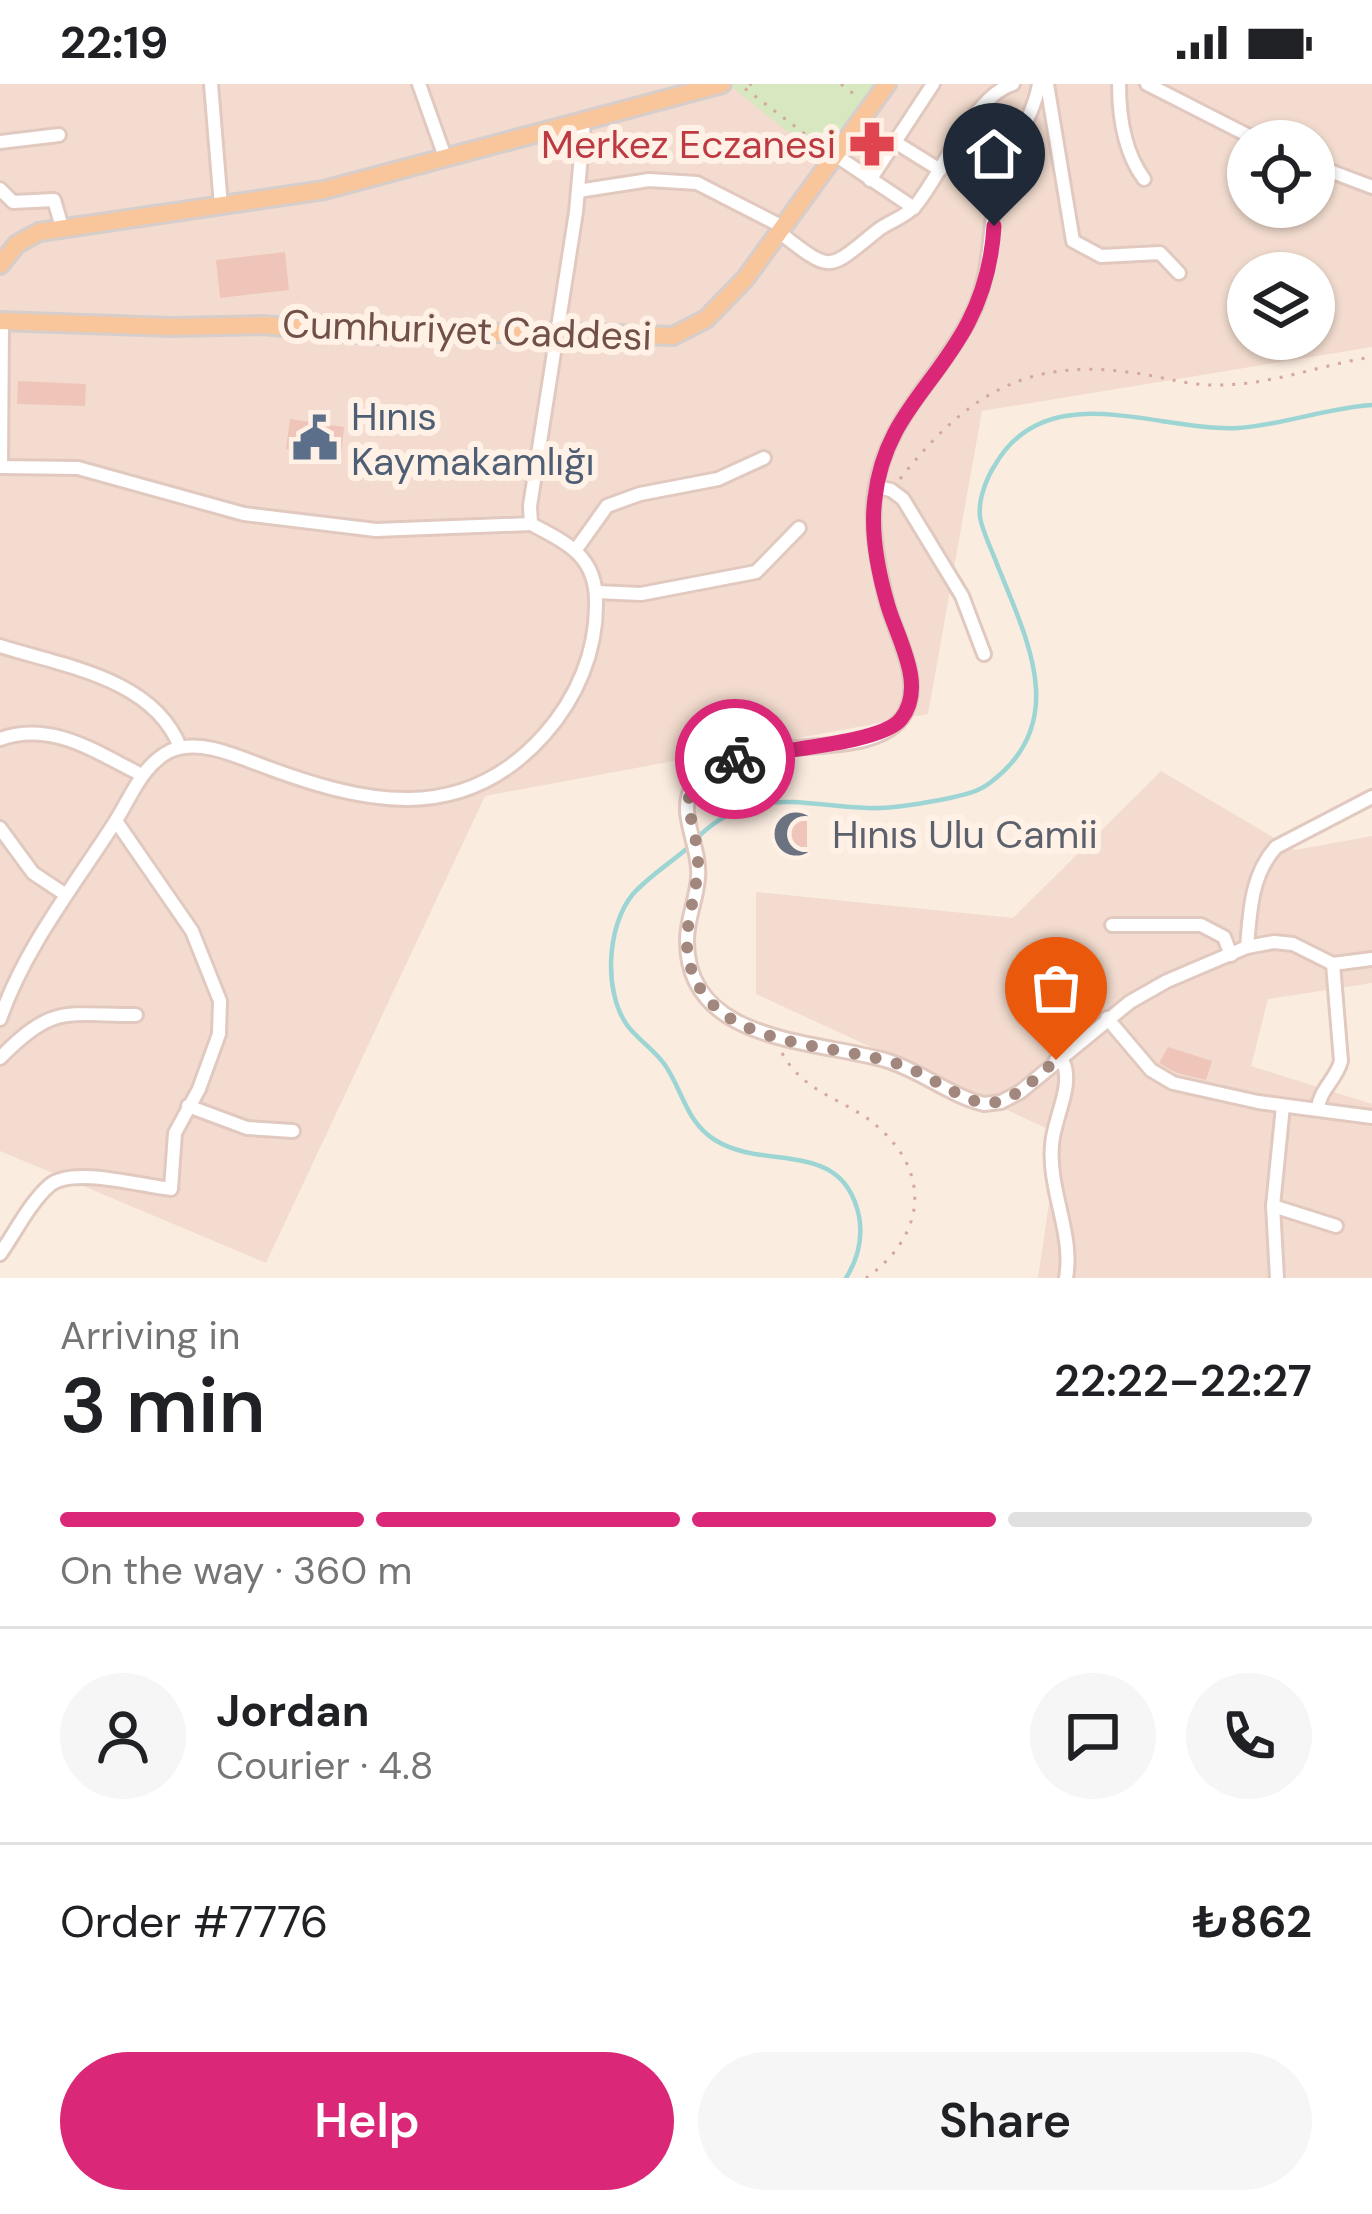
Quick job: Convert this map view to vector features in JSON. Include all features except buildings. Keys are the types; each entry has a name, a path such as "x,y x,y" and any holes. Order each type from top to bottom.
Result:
{"main road":[{"path":"0,265 27,237 62,227 324,190 722,84"},
{"name":"Cumhuriyet Caddesi","path":"1,321 263,325 369,335 559,332 673,336 706,319 745,279 829,151 887,84"}],"street":[{"path":"211,84 221,206"},
{"path":"419,84 445,157"},
{"path":"870,180 933,84"},
{"path":"578,191 650,180 697,183 781,230 814,260 833,263 914,208 989,97 1013,84"},
{"path":"1043,84 1073,242 1101,256 1160,253 1179,273"},
{"path":"1043,84 1004,168 988,274 979,299 966,327 891,434 884,489 873,518 876,550 912,686 906,712 898,724 867,739 755,754 711,768 691,788 686,811 696,843 698,879 686,942 695,981 724,1015 747,1028 907,1067 985,1104 1020,1092 1107,1018 1167,981 1247,947 1293,944 1334,964 1372,958"},
{"path":"1120,84 1124,132 1144,179"},
{"path":"1147,84 1227,125"},
{"path":"531,524 584,121"},
{"path":"0,142 59,135"},
{"path":"895,142 940,170"},
{"path":"829,151 914,208"},
{"path":"1335,173 1372,187"},
{"path":"0,189 13,202 54,200 62,227"},
{"path":"0,1019 49,920 142,775 165,754 195,746 375,800 428,799 483,783 532,749 571,700 592,643 596,592 577,548 531,524 376,530 244,514 78,468 1,467 1,321"},
{"path":"577,548 607,506 718,478 764,458"},
{"path":"884,489 903,499 962,596 984,654"},
{"path":"596,592 641,594 756,572 799,528"},
{"path":"0,646 103,679 144,700 165,719 180,747"},
{"path":"2,734 53,734 142,775"},
{"path":"1247,947 1254,886 1269,854 1372,797"},
{"path":"0,1254 50,1185 63,1178 79,1176 171,1189 175,1133 219,1034 220,1000 192,932 116,821"},
{"path":"0,827 32,874 66,895"},
{"path":"1112,925 1201,925 1224,937 1231,955"},
{"path":"1318,1108 1322,1091 1336,1076 1341,1061 1334,964"},
{"path":"0,1058 32,1025 49,1018 136,1015"},
{"path":"1107,1018 1160,1076 1194,1088 1283,1106 1372,1117"},
{"path":"1056,1060 1064,1062 1067,1071 1054,1120 1051,1163 1065,1242 1066,1278"},
{"path":"188,1106 247,1128 293,1131"},
{"path":"1277,1278 1273,1206 1283,1106"},
{"path":"1273,1206 1336,1226"}],"path":[{"path":"752,84 743,87 829,151"},
{"path":"841,84 860,99"},
{"path":"884,489 964,411 1006,384 1037,374 1115,370 1220,386 1372,357"},
{"path":"781,1038 784,1058 796,1072 821,1094 879,1127 908,1168 915,1204 911,1229 895,1256 866,1278"}],"shaded area":[{"path":"0,84 1372,84 1372,347 1335,353 1335,252 1227,252 1227,360 1293,360 982,411 928,714 485,796 266,1263 0,1151"},
{"path":"1161,771 1295,850 1372,836 1372,983 1268,999 1251,1066 1372,1104 1372,1278 1038,1278 1059,1134 756,994 756,892 1013,918"}],"green space":[{"path":"728,84 877,84 822,159"}],"waterway":[{"path":"697,838 717,821 758,804 886,808 960,796 991,782 1016,758 1030,732 1035,675 980,510 992,471 1017,438 1044,422 1074,415 1238,428 1372,405"},
{"path":"690,846 639,887 624,907 611,958 619,1011 665,1065 705,1133 735,1149 819,1166 836,1175 850,1191 860,1224 858,1248 846,1278"}],"way so far":[{"path":"735,759 699,776 687,799 698,879 686,942 695,981 708,1000 747,1028 907,1067 985,1104 1020,1092 1056,1060"}],"place":[{"name":"Merkez Eczanesi","path":"872,144"},
{"name":"Hınıs Kaymakamlığı","path":"315,438"},
{"name":"Hınıs Ulu Camii","path":"796,834"}],"route":[{"path":"735,759 867,739 898,724 906,712 912,686 876,550 875,494 891,434 966,327 979,299 988,274 994,226"}]}
